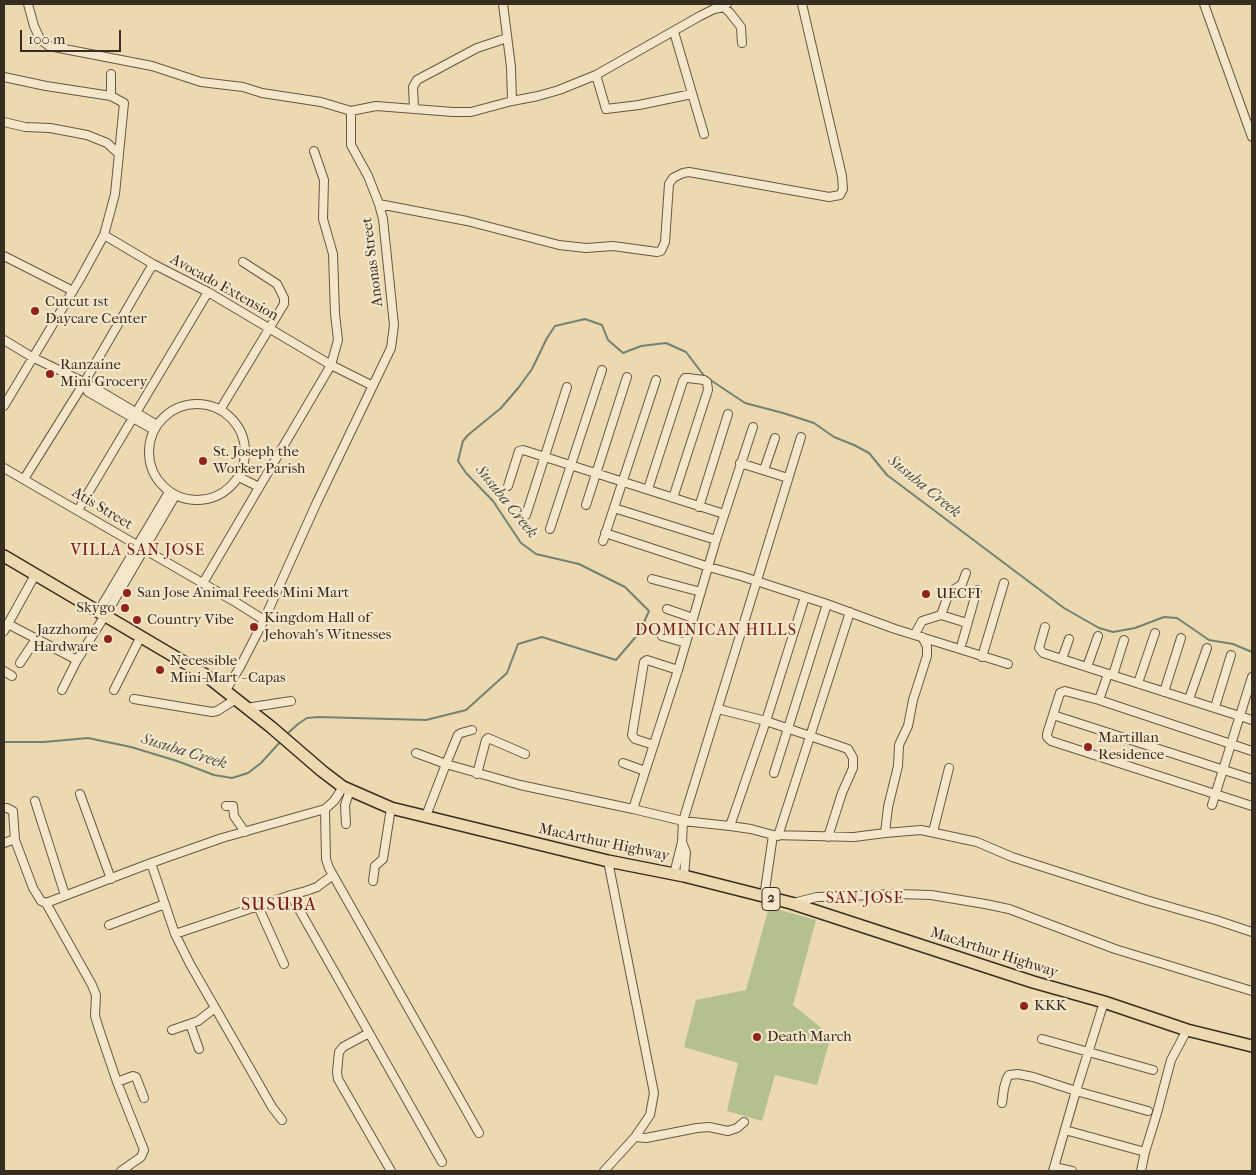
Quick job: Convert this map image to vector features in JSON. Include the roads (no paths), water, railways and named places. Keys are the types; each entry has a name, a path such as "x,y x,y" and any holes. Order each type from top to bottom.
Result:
{"highway":[{"name":"MacArthur Highway","path":"4,556 204,674 226,690 322,771 347,788 391,808 608,861 679,875 791,904 1033,982 1104,1002 1187,1030 1252,1046"}],"street":[{"path":"28,4 40,39 49,46 152,66 201,82 243,87 262,93 321,102 351,111 376,106 471,112 560,90 596,75 708,12 725,5 741,27 742,43"},
{"path":"502,4 511,67 512,101"},
{"path":"379,204 442,216 559,245 586,248 613,246 657,252 661,251 665,242 669,184 673,178 683,173 689,172 829,196 840,195 843,189 842,176 802,4"},
{"path":"1204,4 1252,138"},
{"path":"674,32 704,134"},
{"path":"414,108 413,87 417,80 477,48 507,38"},
{"path":"111,74 111,96"},
{"path":"596,75 604,108 609,110 692,94"},
{"path":"4,77 46,86 111,96 124,103 115,194 104,235 5,402"},
{"name":"Anonas Street","path":"226,690 264,620 317,502 391,348 394,325 383,219 368,176 351,145 351,111"},
{"path":"4,122 25,127 50,128 73,132 107,143 120,142"},
{"path":"107,143 118,153"},
{"path":"203,583 331,365 338,340 333,254 323,219 324,180 314,151"},
{"name":"Avocado Extension","path":"104,235 153,264 208,292 331,365 373,386"},
{"path":"4,256 72,291"},
{"path":"220,410 284,304 282,291 277,284 243,262"},
{"path":"24,479 84,383 153,264"},
{"path":"78,510 133,414 208,292"},
{"path":"4,340 32,357 84,383 88,392 155,427"},
{"path":"550,529 602,370"},
{"path":"586,505 627,377"},
{"path":"648,489 682,381 684,378 704,380 707,382 708,390 673,498"},
{"path":"656,380 604,537 757,581 828,604 895,629 1008,664"},
{"path":"526,515 567,387"},
{"path":"193,404 207,405 220,410 232,419 241,432 245,455 239,477 229,489 216,497 201,501 186,500 172,494 161,485 153,473 149,459 149,444 155,427 166,414 179,407 193,404"},
{"path":"698,507 728,414"},
{"path":"633,809 678,670 716,540 752,428"},
{"path":"679,875 686,852 682,842 682,821 802,437"},
{"path":"764,470 775,438"},
{"path":"508,486 519,451 523,450 724,514"},
{"path":"740,463 788,478"},
{"name":"Atis Street","path":"4,468 264,620"},
{"path":"239,477 259,487"},
{"path":"62,690 101,614 172,494"},
{"path":"614,508 716,540"},
{"path":"941,615 949,593 962,584 966,573"},
{"path":"35,575 6,628 36,639 77,660"},
{"path":"652,579 701,592"},
{"path":"982,657 1004,582"},
{"path":"962,643 977,590"},
{"path":"730,826 806,597"},
{"path":"774,773 828,604"},
{"path":"667,609 693,618"},
{"path":"764,897 775,836 811,737 850,612"},
{"path":"919,635 922,621 941,615 967,623"},
{"path":"1045,627 1039,648 1040,651 1252,720"},
{"path":"1138,683 1155,633"},
{"path":"884,833 898,766 899,745 908,726 913,700 927,656 928,646 919,635"},
{"path":"114,690 142,636"},
{"path":"662,636 686,643"},
{"path":"1087,667 1098,636"},
{"path":"1062,659 1070,638"},
{"path":"1164,692 1181,638"},
{"path":"20,663 36,639"},
{"path":"1099,700 1124,640"},
{"path":"1189,699 1207,648"},
{"path":"1215,707 1231,655"},
{"path":"654,745 632,735 644,662 647,660 678,670"},
{"path":"4,671 12,676"},
{"path":"1212,805 1252,676"},
{"path":"1252,751 1099,700 1062,691 1060,692 1047,734 1051,741 1252,806"},
{"path":"134,699 212,712 217,711 236,699"},
{"path":"246,708 291,701"},
{"path":"718,709 788,729 846,748 850,752 854,763 828,837"},
{"path":"1054,715 1252,779"},
{"path":"426,816 458,735 472,730"},
{"path":"476,774 488,738 525,754"},
{"path":"416,753 476,774 520,785 682,821 751,829 775,836 854,837 921,830 933,832 977,842 1012,856 1146,900 1252,932"},
{"path":"623,763 645,771"},
{"path":"933,832 949,768"},
{"path":"46,903 152,863 244,832 325,809 347,788"},
{"path":"346,824 347,788"},
{"path":"80,794 110,879"},
{"path":"35,801 65,895"},
{"path":"226,806 233,806 234,816 244,832"},
{"path":"4,808 12,811 16,840 33,888 41,901 46,903 92,985 96,996 95,1016 117,1082 144,1150 140,1157 121,1171"},
{"path":"374,881 375,866 383,859 391,808"},
{"path":"325,809 326,859 333,875 480,1133"},
{"path":"4,843 16,840"},
{"path":"604,1171 635,1136 650,1115 654,1093 608,861"},
{"path":"152,863 175,934 215,1008 282,1120"},
{"path":"175,934 317,888 333,875"},
{"path":"791,904 817,897 897,894 931,895 985,904 1009,910 1115,949 1252,991"},
{"path":"291,895 442,1162"},
{"path":"108,925 165,904"},
{"path":"258,906 284,964"},
{"path":"1072,1171 1054,1169 1104,1002"},
{"path":"172,1030 207,1016 215,1008"},
{"path":"190,1024 199,1049"},
{"path":"1141,1171 1171,1060 1187,1030"},
{"path":"369,1033 343,1047 340,1052 337,1072 338,1079 391,1171"},
{"path":"1042,1038 1153,1070"},
{"path":"1002,1103 1006,1082 1009,1075 1012,1074 1033,1077 1076,1091 1148,1110"},
{"path":"117,1082 133,1076 136,1077 144,1098"},
{"path":"635,1136 646,1138 709,1127 728,1131 738,1128 744,1122"},
{"path":"1065,1130 1145,1152"}],"waterway":[{"name":"Susuba Creek","path":"287,734 307,718 426,720 466,710 507,673 518,644 542,637 616,660 639,633 649,611 625,587 579,564 536,554 521,543 493,501 466,473 458,461 463,441 501,408 519,387 532,369 555,326 585,319 602,325 608,340 623,353 641,346 666,343 686,352 705,377"},
{"name":"Susuba Creek","path":"709,379 745,403 814,423 834,437 869,453 887,475 1064,608 1099,628 1113,632 1135,628 1164,617 1177,618 1209,640 1233,644 1252,652"},
{"name":"Susuba Creek","path":"4,742 44,742 88,738 131,747 214,775 232,778 248,773 261,763 281,741"}],"place":[{"name":"Cutcut 1st Daycare Center","path":"35,311"},
{"name":"Ranzaine Mini Grocery","path":"50,374"},
{"name":"St. Joseph the Worker Parish","path":"203,461"},
{"name":"San Jose Animal Feeds Mini Mart","path":"127,593"},
{"name":"UECFI","path":"926,594"},
{"name":"Skygo","path":"125,608"},
{"name":"Country Vibe","path":"137,620"},
{"name":"Kingdom Hall of Jehovah's Witnesses","path":"254,627"},
{"name":"Jazzhome Hardware","path":"108,639"},
{"name":"Necessible Mini-Mart - Capas","path":"160,670"},
{"name":"Martillan Residence","path":"1088,747"},
{"name":"KKK","path":"1024,1006"},
{"name":"Death March","path":"757,1037"}],"district":[{"name":"VILLA SAN JOSE","path":"138,551"},
{"name":"DOMINICAN HILLS","path":"716,631"},
{"name":"SAN JOSE","path":"865,899"},
{"name":"SUSUBA","path":"279,906"}]}
